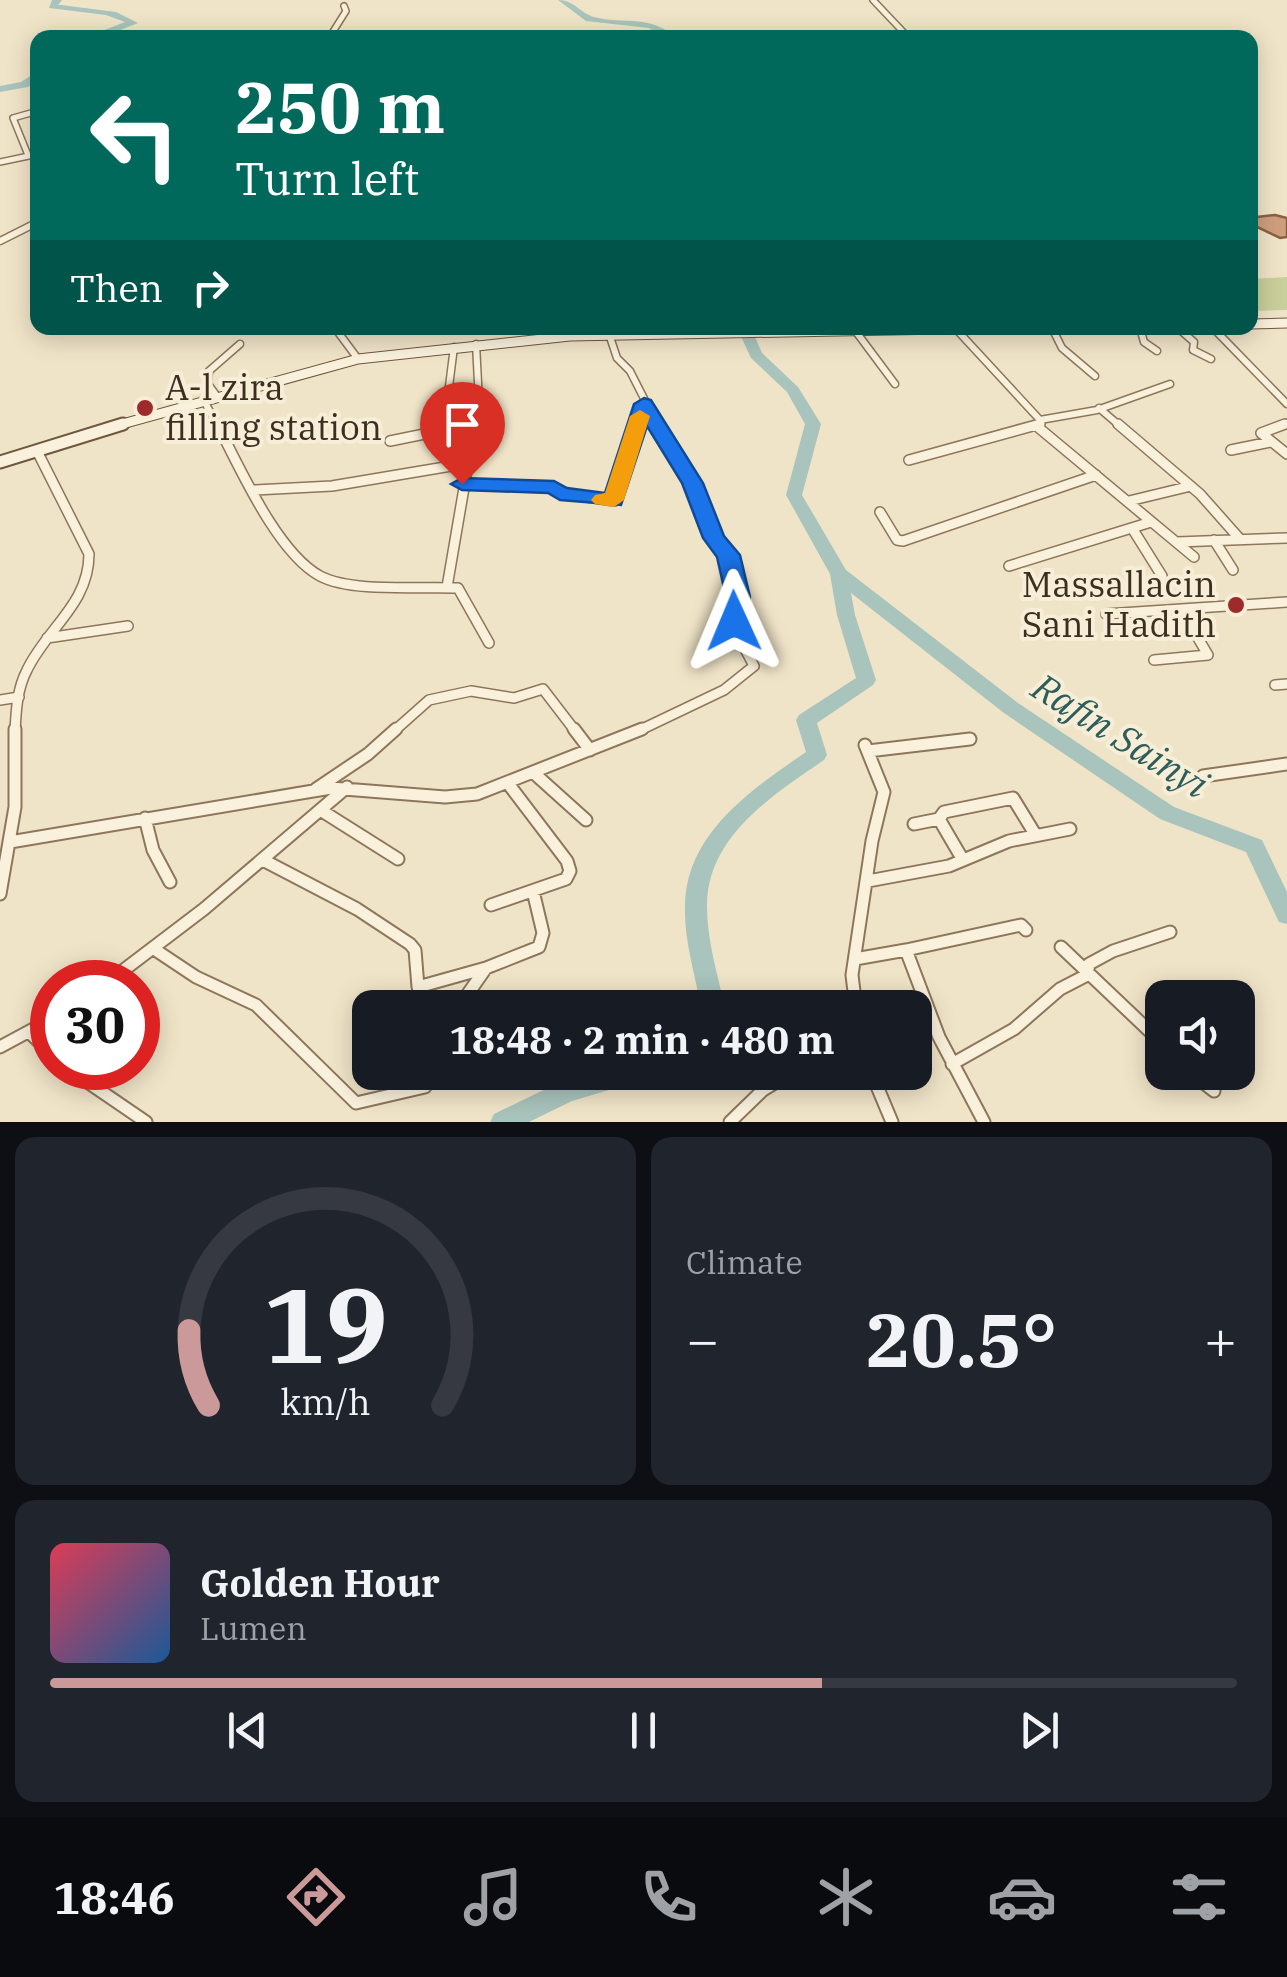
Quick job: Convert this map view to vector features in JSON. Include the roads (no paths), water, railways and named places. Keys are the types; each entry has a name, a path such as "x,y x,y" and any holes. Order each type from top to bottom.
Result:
{"main road":[{"path":"1258,324 1287,323"},
{"path":"0,462 204,399 358,359 476,344 597,335"}],"street":[{"path":"873,0 901,30"},
{"path":"333,30 346,11 344,6"},
{"path":"0,162 28,156 13,118 30,113"},
{"path":"0,241 30,226"},
{"path":"339,335 358,359"},
{"path":"10,842 313,790 347,787 458,796 510,786 718,694 754,666 737,634 738,597 728,555 714,538 692,483 644,404 637,383 610,345 610,335"},
{"path":"858,335 895,384"},
{"path":"961,335 1040,422"},
{"path":"1056,335 1062,348 1095,376"},
{"path":"1142,335 1144,342 1157,351"},
{"path":"1186,335 1194,342 1194,350 1211,359"},
{"path":"1221,335 1287,404"},
{"path":"216,396 208,384 210,370 240,344"},
{"path":"447,587 479,402 476,344"},
{"path":"390,441 444,430 454,347"},
{"path":"908,460 1099,408 1170,384"},
{"path":"204,399 285,538 318,574 356,582 458,588 489,643"},
{"path":"462,484 554,487 560,493 614,500 644,404"},
{"path":"1099,408 1191,486 1239,538"},
{"path":"1040,422 1039,428 1194,557"},
{"path":"1287,422 1261,433 1287,454"},
{"path":"1231,450 1270,442"},
{"path":"0,894 16,796 14,741 18,696 26,669 80,594 91,567 89,554 37,452"},
{"path":"255,490 332,486 469,463"},
{"path":"880,512 896,540 903,542 967,524 1034,493 1096,474"},
{"path":"1129,501 1191,486"},
{"path":"1010,566 1150,522"},
{"path":"1132,528 1162,576"},
{"path":"1177,542 1287,538"},
{"path":"1214,540 1233,570"},
{"path":"1106,614 1287,602"},
{"path":"1154,660 1208,656 1207,648 1182,611"},
{"path":"46,638 128,626"},
{"path":"313,790 368,754 417,708 455,693 480,691 514,698 543,688 590,750"},
{"path":"0,700 18,696"},
{"path":"855,990 872,842 884,792 866,748 970,739"},
{"path":"1203,776 1287,764"},
{"path":"536,775 586,820"},
{"path":"490,905 566,878 570,871 567,861 510,786"},
{"path":"138,960 347,787"},
{"path":"914,824 939,820 944,812 1013,798 1036,834"},
{"path":"322,811 398,859"},
{"path":"145,818 153,850 170,882"},
{"path":"939,820 964,860"},
{"path":"868,881 925,872 1036,834 1070,829"},
{"path":"263,860 370,917 410,944 415,950 418,987 486,968 540,947 543,934 533,892"},
{"path":"856,959 1022,925 1026,930"},
{"path":"952,1064 1014,1029 1060,989 1086,975 1089,964 1113,951 1170,932"},
{"path":"1061,947 1086,975 1145,1027"},
{"path":"154,948 196,977 256,1005 356,1103 412,1090"},
{"path":"906,950 921,990"},
{"path":"471,990 486,968"},
{"path":"932,1018 984,1122"},
{"path":"0,1047 29,1032"},
{"path":"100,1090 146,1122"},
{"path":"730,1122 763,1090"},
{"path":"879,1090 892,1122"}],"waterway":[{"path":"57,0 52,6 106,12 133,23 112,30"},
{"name":"Rafin Sainyi","path":"563,0 589,19 651,25 660,30"},
{"path":"0,89 30,80"},
{"name":"Rafin Sainyi","path":"747,335 756,355 793,390 813,424 794,495 839,574"},
{"path":"709,990 696,899 710,852 739,814 817,755 806,720 866,680 846,615 839,574"},
{"name":"Rafin Sainyi","path":"839,574 1011,708 1167,813 1254,846 1287,915"},
{"path":"503,1122 571,1090"}],"place":[{"name":"A-l zira filling station","path":"145,408"},
{"name":"Massallacin Sani Hadith","path":"1236,605"}]}
